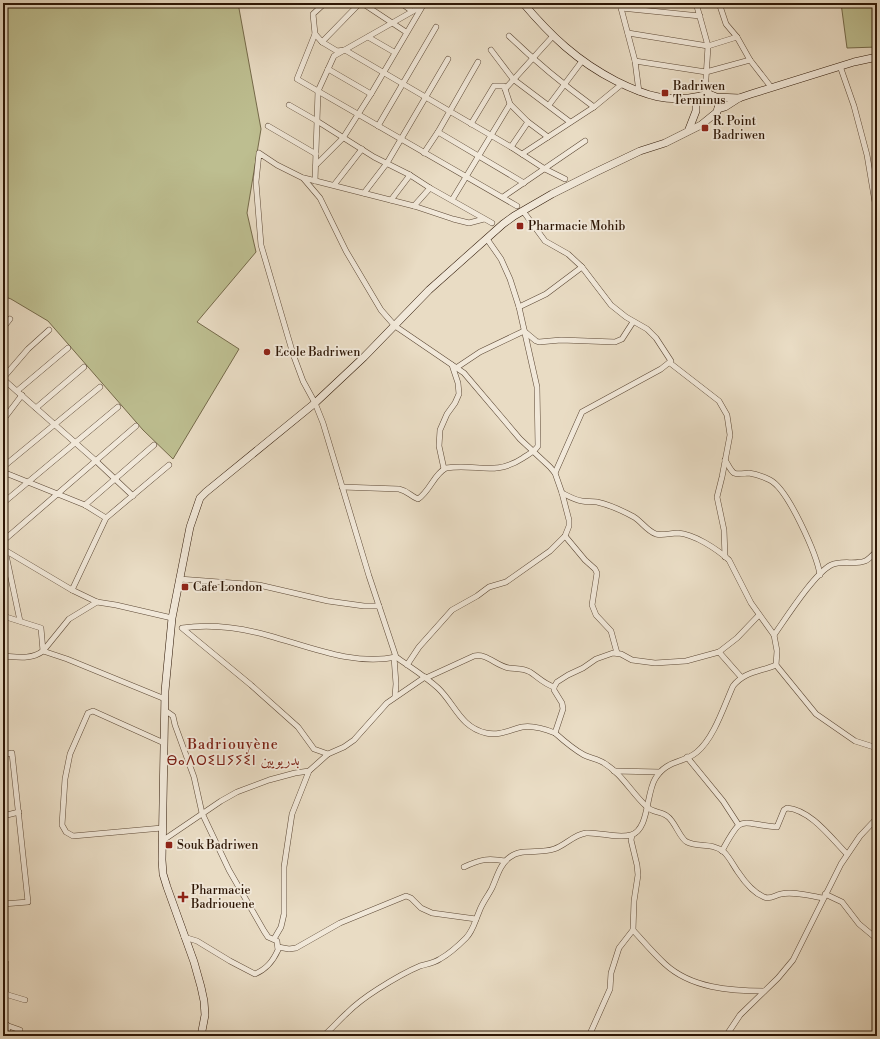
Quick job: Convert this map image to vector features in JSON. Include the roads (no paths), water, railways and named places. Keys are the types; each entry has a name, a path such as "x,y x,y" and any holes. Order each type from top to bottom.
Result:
{"street":[{"path":"324,3 313,14 315,34 297,79 520,208 545,241 568,254 582,267 611,305 633,322 647,329 656,338 671,360 670,363 714,396 724,408 729,422 730,435 717,497 724,530 725,557"},
{"path":"322,42 361,3 406,32"},
{"path":"401,3 412,12"},
{"path":"523,3 553,36 582,61 639,92 661,98 681,99 703,95 739,98"},
{"path":"689,129 697,100 703,95 708,46 696,3"},
{"path":"719,3 726,24 737,37 750,60 771,87"},
{"path":"639,92 634,61 621,5 700,16"},
{"path":"315,181 318,91 334,56 422,6 371,94 343,138 316,165"},
{"path":"378,126 436,27"},
{"path":"628,33 708,46 737,37"},
{"path":"315,34 322,42 337,51 345,50 382,73 491,135 545,169 565,179"},
{"path":"509,36 564,85 594,107"},
{"path":"505,89 553,36"},
{"path":"368,37 394,52"},
{"path":"491,50 513,80 549,105 570,122"},
{"path":"718,109 725,107 739,98 771,87 840,66 877,57"},
{"path":"364,192 386,163 448,59"},
{"path":"634,61 706,72 750,60"},
{"path":"549,105 582,61"},
{"path":"424,153 438,132 478,62"},
{"path":"840,66 854,106 867,155 877,214"},
{"path":"328,69 371,94"},
{"path":"522,154 594,107 622,84"},
{"path":"471,124 494,86 504,86 510,104 528,122 548,136"},
{"path":"201,1036 205,1014 204,1001 194,962 163,874 162,841 166,711 165,699 171,627 190,527 200,498 315,403 395,326 429,290 520,208 640,151 665,143 689,129 701,125 715,114 718,109 718,101 714,97"},
{"path":"681,99 696,108 702,116 710,118"},
{"path":"452,200 510,104"},
{"path":"289,105 317,120 343,138 386,163 410,175 492,223"},
{"path":"511,147 528,122"},
{"path":"268,126 316,154"},
{"path":"438,132 524,183"},
{"path":"503,198 585,141"},
{"path":"334,185 362,149"},
{"path":"395,696 395,657 323,423 315,403 302,380 261,245 256,182 259,153 277,165 303,178 364,192 469,223 484,219"},
{"path":"391,200 410,175"},
{"path":"303,178 320,198 346,252 381,310 395,326 464,374 532,452 555,473 569,520 566,536 550,551 506,582 489,587 477,596 452,610 406,665"},
{"path":"414,206 430,188"},
{"path":"342,487 399,489 418,498 444,469 456,467 498,469 515,463 537,448 539,442 537,387 519,307 510,279 501,260 487,239"},
{"path":"519,307 546,294 582,267"},
{"path":"3,328 10,319"},
{"path":"524,331 539,342 561,340 615,342 622,339 633,322"},
{"path":"49,330 28,348 3,377 133,496"},
{"path":"454,366 524,331"},
{"path":"17,391 68,348"},
{"path":"555,473 582,412 670,363"},
{"path":"444,469 439,446 440,430 447,414 459,394 454,366"},
{"path":"36,408 84,367"},
{"path":"3,467 100,387"},
{"path":"3,420 22,395"},
{"path":"3,503 118,407"},
{"path":"3,541 136,426"},
{"path":"85,505 154,445"},
{"path":"725,460 731,470 735,473 751,473 769,480 776,484 784,493 817,559 820,574"},
{"path":"72,590 106,518 169,465"},
{"path":"3,472 85,505 106,518"},
{"path":"562,493 582,501 597,502 627,514 637,519 651,532 658,534 678,533 690,536 702,541 729,560 759,615 774,635 777,651 776,665 816,714 855,740 877,748"},
{"path":"566,536 597,573 592,605 596,615 611,631 617,653"},
{"path":"4,550 72,590 97,602 116,604 172,618"},
{"path":"4,550 20,621"},
{"path":"774,635 820,574 831,566 837,564 865,561 877,550"},
{"path":"179,579 259,585 328,601 364,606 379,606"},
{"path":"3,656 22,658 38,654 43,651 70,619 97,602"},
{"path":"555,733 563,709 562,703 554,690 554,687 557,682 596,659 608,654 617,653 632,660 655,663 686,661 719,652 737,638 759,615"},
{"path":"3,616 41,628 43,651"},
{"path":"171,627 182,628 208,626 242,630 325,652 354,658 372,660 395,657 426,678 446,696 461,717 472,727 479,731 495,734 526,727 555,733 576,750 599,761 614,771 647,808 654,812 667,815 674,823 683,840 687,843 713,846 722,851 731,860 738,872 756,892 763,897 768,898 791,893 824,896 842,902 859,924 877,940"},
{"path":"182,628 252,685 298,727 314,749 328,754"},
{"path":"43,651 81,664 165,699"},
{"path":"719,652 741,677"},
{"path":"274,939 281,927 284,914 284,867 291,819 309,771 328,754 344,747 354,740 381,708 395,696 426,678 474,656 487,658 504,667 523,669 554,687"},
{"path":"323,1036 336,1025 347,1012 378,989 419,966 440,959 466,938 471,932 481,906 492,888 501,867 505,861 512,856 554,849 572,838 585,834 596,833 611,836 632,834 639,829 642,825 650,792 660,772 673,762 698,751 706,742 719,720 733,686 741,677 776,665"},
{"path":"162,828 73,836 66,832 62,825 65,779 70,754 88,713 92,711 164,743"},
{"path":"166,711 172,716 194,777 202,813 229,870 266,934 268,937 277,941 278,947 275,957 270,964 255,974 197,941 184,937"},
{"path":"3,755 12,753 28,902 3,904"},
{"path":"687,757 723,801 738,824"},
{"path":"162,841 202,813 232,795 253,785 295,773 309,771"},
{"path":"614,771 660,772"},
{"path":"722,851 738,824 746,822 777,827 784,810 787,808 792,808 818,824 847,854"},
{"path":"3,816 19,812"},
{"path":"726,1036 740,1015 778,978 792,960 847,854 860,836 877,818"},
{"path":"589,1036 610,989 611,973 618,948 633,930 634,902 638,875 631,840 632,834"},
{"path":"464,867 480,860 490,858 505,861"},
{"path":"278,947 288,949 296,948 340,923 406,896 411,898 421,908 432,913 476,918"},
{"path":"633,930 666,965 683,976 708,986 764,991"},
{"path":"3,962 6,963 5,994 25,1000"},
{"path":"5,1024 20,1030"},
{"path":"5,1024 8,1036"}],"place":[{"name":"Badriwen Terminus","path":"665,93"},
{"name":"R. Point Badriwen","path":"705,128"},
{"name":"Pharmacie Mohib","path":"520,226"},
{"name":"Ecole Badriwen","path":"267,352"},
{"name":"Cafe London","path":"185,587"},
{"name":"Souk Badriwen","path":"169,845"},
{"name":"Pharmacie Badriouene","path":"183,897"}],"district":[{"name":"Badriouyène ⴱⴰⴷⵔⵉⵡⵢⵢⵉⵏ بدريويين","path":"233,752"}]}
